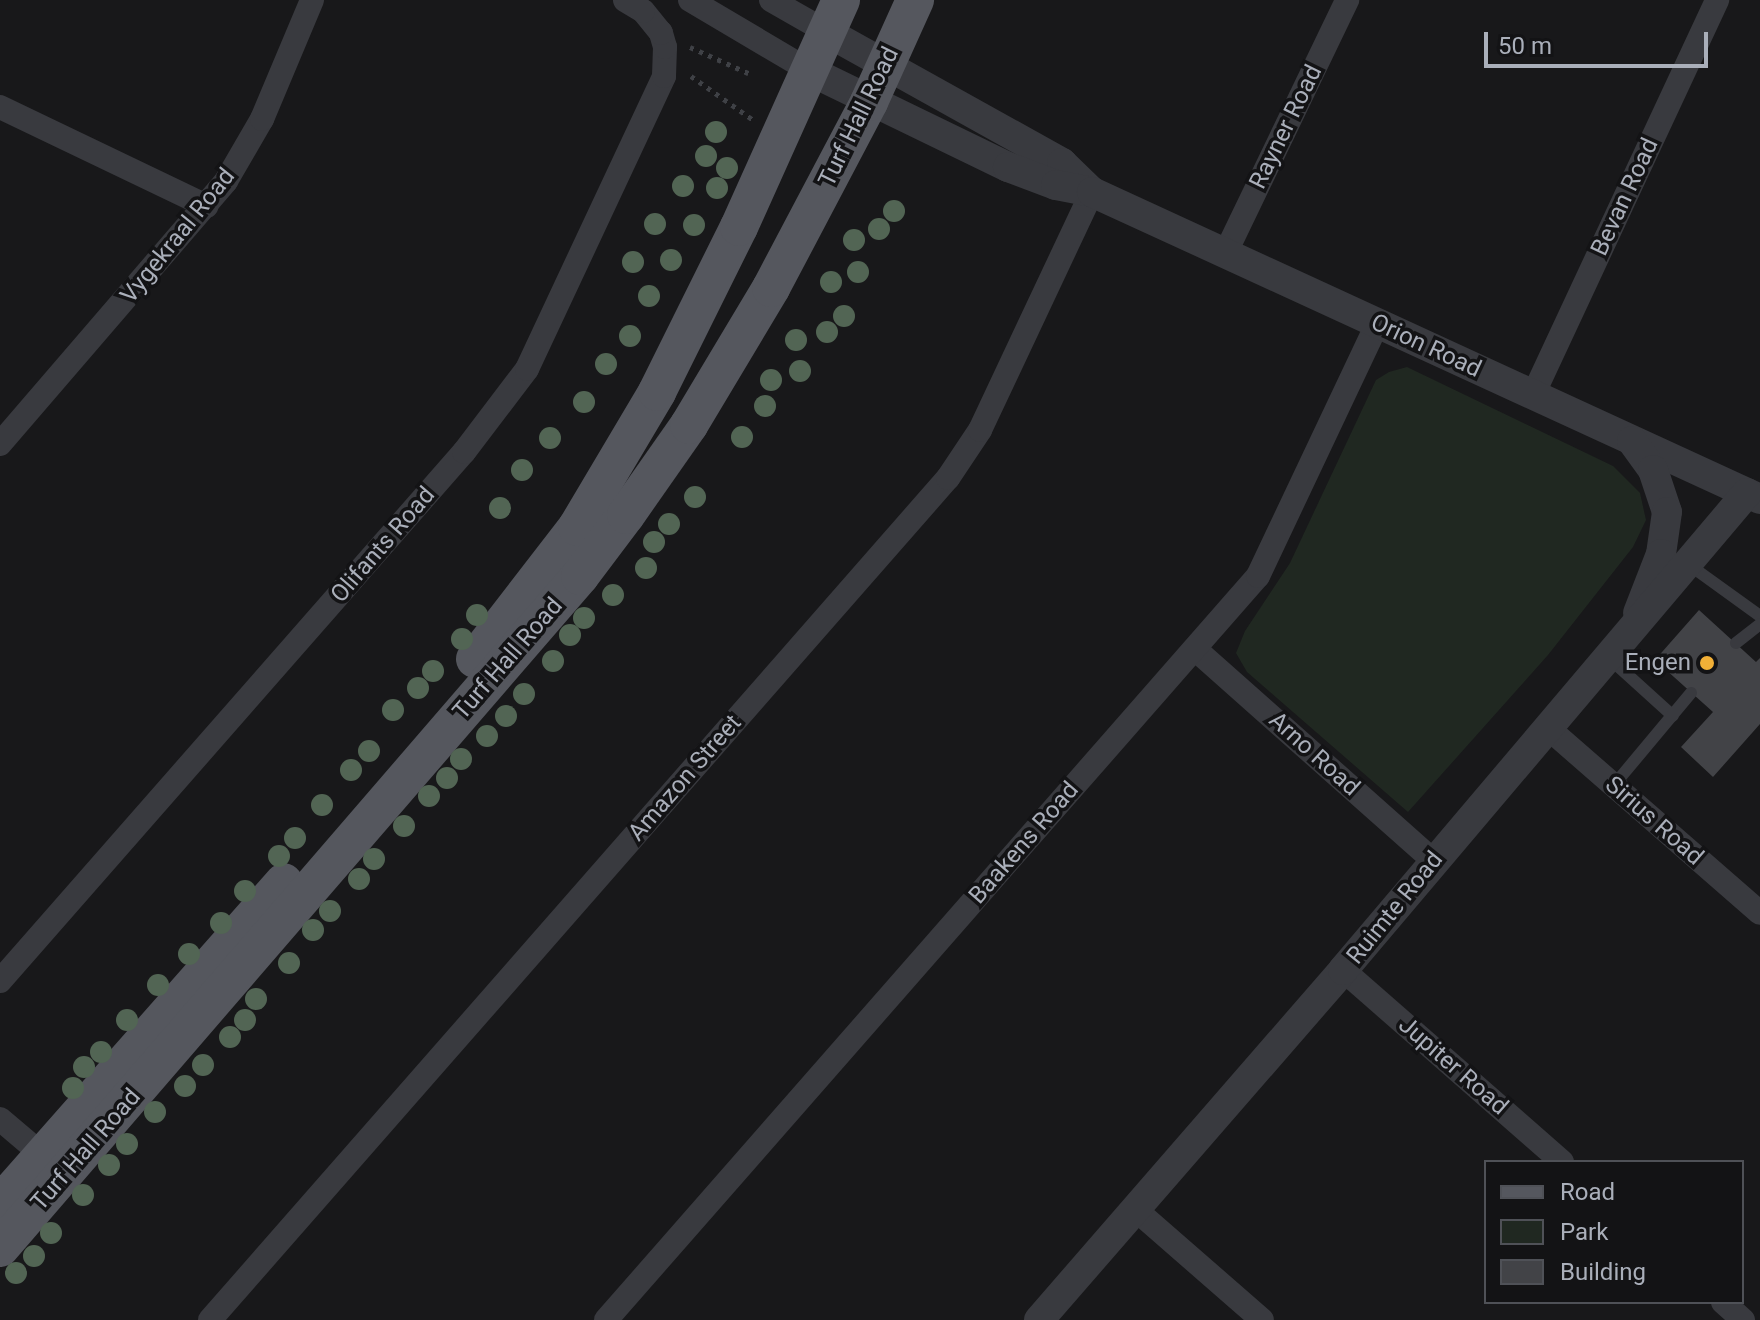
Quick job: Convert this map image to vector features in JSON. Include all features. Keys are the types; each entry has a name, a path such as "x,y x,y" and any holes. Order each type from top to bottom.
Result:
{"main road":[{"name":"Turf Hall Road","path":"0,1204 53,1165 570,588 626,515 689,425 747,330 869,102 915,0"},
{"name":"Turf Hall Road","path":"0,1248 53,1165 427,720 549,566 613,471 663,380 739,227 834,16"}],"street":[{"name":"Vygekraal Road","path":"0,444 207,206 262,119 312,0"},
{"path":"625,0 653,21 666,54"},
{"path":"690,0 810,71"},
{"path":"771,0 834,16"},
{"name":"Rayner Road","path":"1225,254 1347,0"},
{"name":"Bevan Road","path":"1533,395 1717,0"},
{"name":"Orion Road","path":"834,16 885,65 1062,163 1092,192"},
{"name":"Olifants Road","path":"0,981 503,405 546,332 659,89 666,54"},
{"name":"Orion Road","path":"810,71 1008,167 1056,185 1092,192 1754,496"},
{"path":"0,107 207,206"},
{"name":"Amazon Street","path":"210,1320 948,478 980,430 1092,192"},
{"name":"Baakens Road","path":"606,1320 1258,576 1377,324"},
{"path":"1632,441 1653,470 1667,512 1661,554 1632,630"},
{"name":"Ruimte Road","path":"1039,1320 1343,970 1433,860 1688,564 1754,496"},
{"name":"Arno Road","path":"1195,649 1433,860"},
{"name":"Sirius Road","path":"1548,728 1760,913"},
{"name":"Jupiter Road","path":"1343,970 1560,1160"},
{"path":"0,1119 53,1165"},
{"path":"1136,1210 1262,1320"},
{"path":"1725,1304 1743,1320"}],"lane":[{"path":"1688,564 1760,616"},
{"path":"1736,643 1760,624"},
{"path":"1609,658 1673,716"},
{"path":"1614,785 1691,693"}],"path":[{"path":"666,54 695,47 748,73"},
{"path":"666,54 752,119"}],"green space":[{"path":"1407,367 1613,466 1640,493 1646,520 1633,547 1548,655 1408,812 1247,672 1236,653 1245,631 1290,563 1376,380"}],"building":[{"path":"1699,610 1756,662 1760,658 1760,724 1713,777 1681,747 1713,712 1655,660"}],"place":[{"name":"Engen","path":"1707,663"}]}
